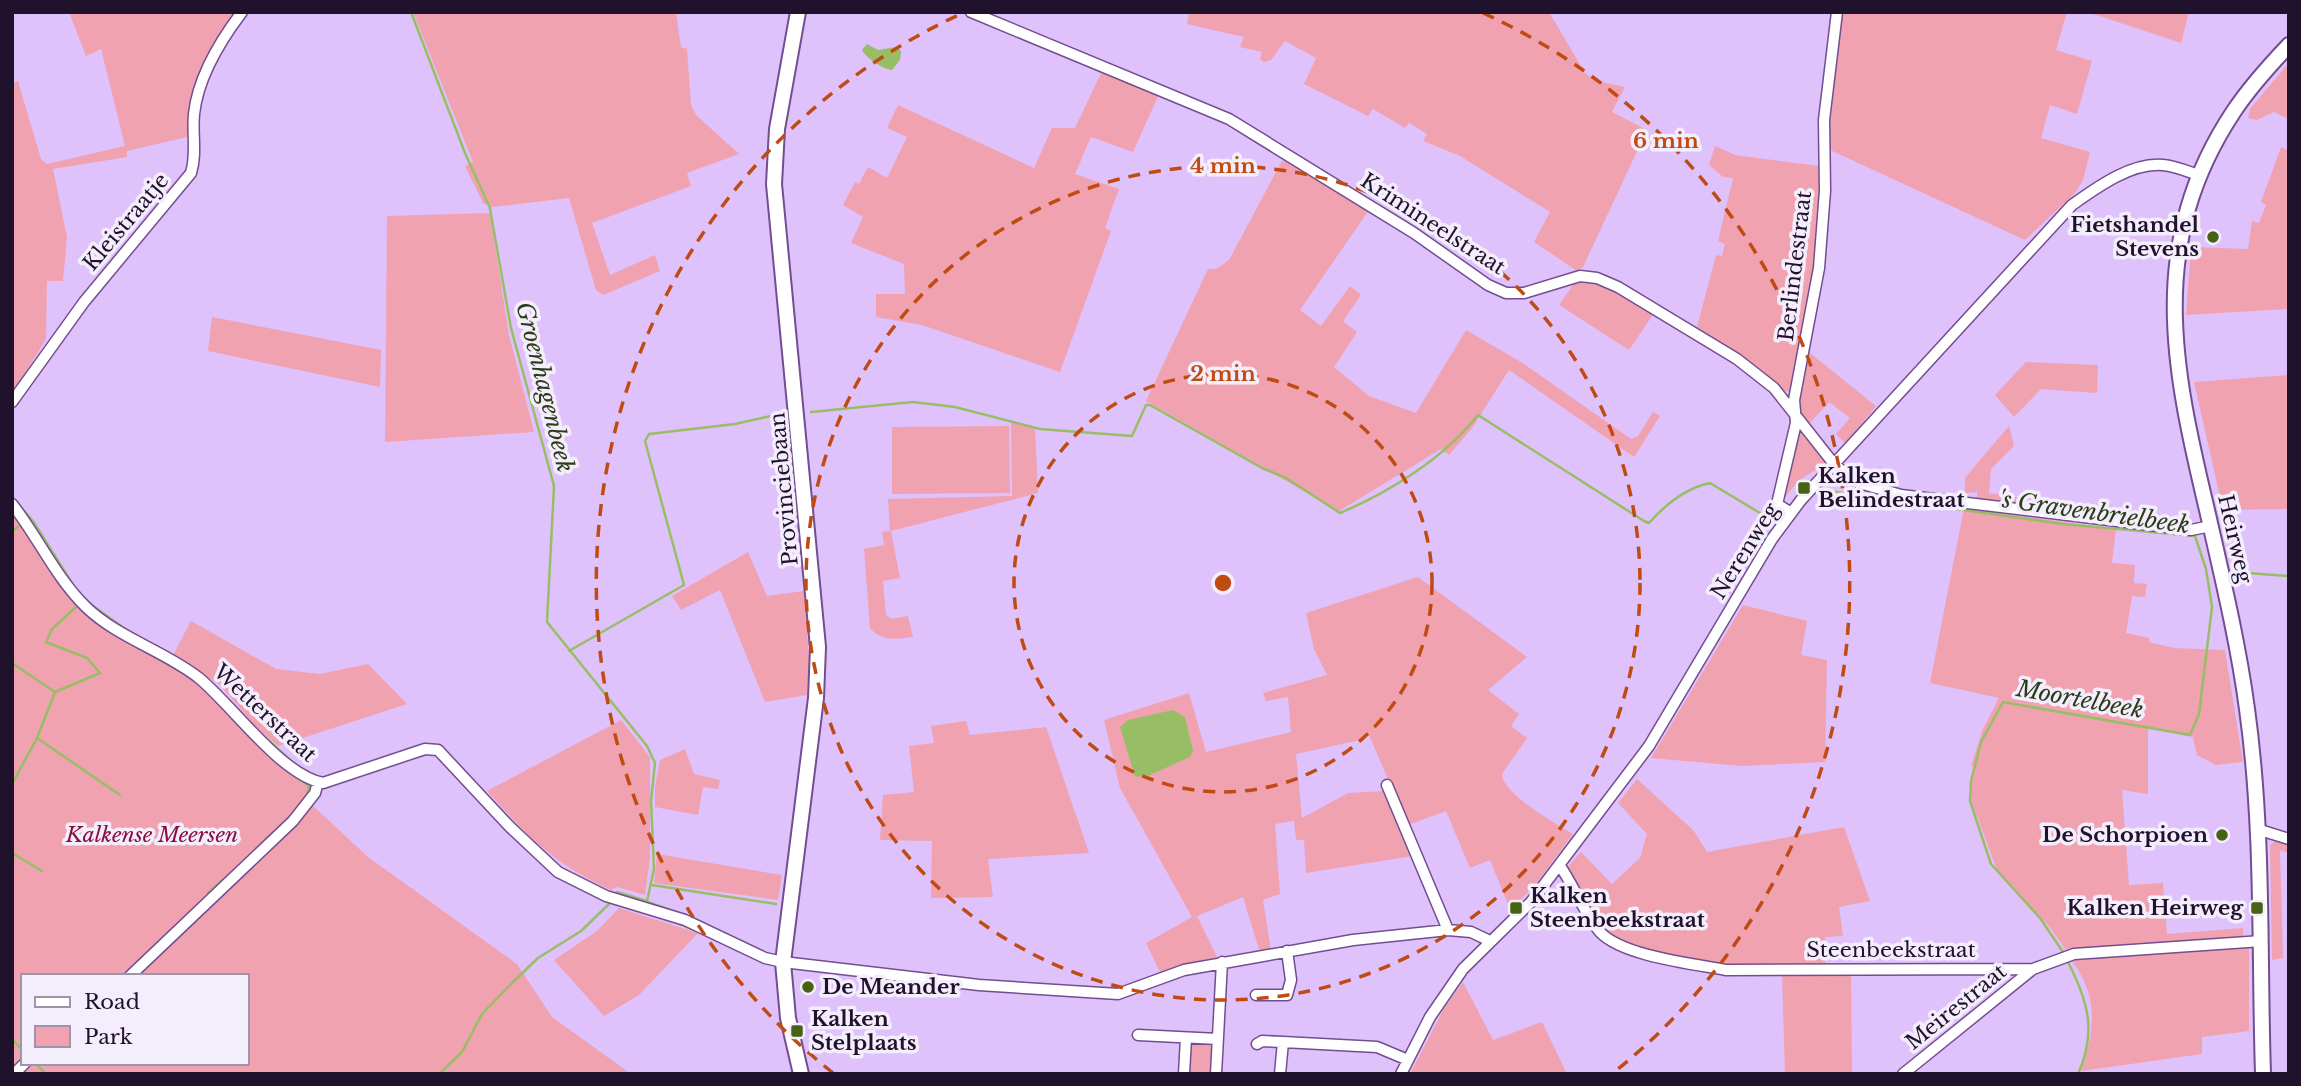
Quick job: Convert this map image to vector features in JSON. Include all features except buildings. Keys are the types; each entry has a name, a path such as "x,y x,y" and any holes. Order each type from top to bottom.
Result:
{"main road":[{"name":"Provinciebaan","path":"798,12 777,129 774,184 816,603 818,675 783,962 788,1018 801,1074"},
{"name":"Heirweg","path":"2263,1074 2260,830 2245,689 2179,386 2174,338 2177,259 2201,176 2234,112 2289,45"}],"street":[{"name":"Kleistraatje","path":"12,402 84,302 191,173 196,155 194,125 198,98 221,41 242,12"},
{"name":"Krimineelstraat","path":"971,12 1229,119 1414,233 1488,285 1506,293 1524,293 1580,276 1597,278 1618,287 1737,359 1774,388 1835,464 1856,482 1901,495 2191,530 2211,526"},
{"name":"Berlindestraat","path":"1791,513 1777,504 1796,423 1794,410 1822,240 1824,120 1837,12"},
{"name":"Nerenweg","path":"1401,1074 1451,985 1490,941 1531,902 1649,746 1791,513 2072,205 2096,188 2149,166 2162,165 2201,176"},
{"name":"Wetterstraat","path":"12,504 69,588 88,609 197,676 253,734 310,781 323,783 425,749 438,750 510,827 558,872 606,896 685,920 765,958 783,962"},
{"path":"132,974 293,821 315,793 318,782"},
{"path":"1387,785 1448,930"},
{"path":"2260,830 2289,839"},
{"name":"Steenbeekstraat","path":"1560,866 1600,931 1610,940 1681,962 1743,971 2033,970 2074,954 2262,941"},
{"path":"783,962 979,985 1118,993 1184,970 1287,951 1448,930 1471,932 1490,941"},
{"path":"1256,995 1287,995 1292,980 1287,951"},
{"path":"1216,1074 1222,962"},
{"name":"Meirestraat","path":"1903,1074 2033,970"},
{"path":"1138,1035 1218,1039"},
{"path":"1184,1074 1186,1038"},
{"path":"1258,1044 1262,1041 1377,1047 1408,1060"},
{"path":"1280,1074 1283,1042"}],"green space":[{"path":"69,12 237,12 215,45 191,136 127,151 127,157 53,169 67,237 63,281 47,281 46,339 12,394 12,84 18,81 41,159 47,164 125,146 101,49 86,56"},
{"path":"413,12 676,12 681,47 687,49 691,105 696,115 739,154 687,173 691,186 592,223 610,275 655,255 660,271 603,295 596,290 569,198 492,207 483,203 465,166 473,162"},
{"path":"1189,12 1549,12 1585,73 1595,81 1625,87 1612,112 1647,130 1583,267 1577,271 1534,242 1550,212 1460,156 1423,141 1427,134 1409,123 1405,128 1373,109 1368,116 1304,84 1316,58 1285,41 1271,60 1264,62 1260,59 1262,52 1240,47 1244,37 1187,24"},
{"path":"1841,12 2067,12 2056,50 2092,61 2077,114 2050,105 2041,138 2090,152 2083,180 2075,193 2025,240 1828,149"},
{"path":"2087,12 2189,12 2181,43"},
{"path":"2286,66 2289,68 2289,119 2274,112 2257,120 2248,118 2250,109"},
{"path":"1103,69 1159,94 1133,152 1091,137 1075,174 1119,189 1105,228 1111,231 1060,372 922,325 876,317 876,294 905,294 904,264 851,243 863,217 843,205 855,182 859,184 868,167 887,178 907,137 887,128 898,105 1034,168 1052,128 1075,128"},
{"path":"1715,146 1735,155 1819,166 1820,223 1817,251 1793,392 1785,391 1753,364 1697,327 1716,255 1722,256 1725,244 1718,241 1733,178 1723,177 1709,165"},
{"path":"2281,147 2289,151 2289,309 2186,315 2191,247 2248,249 2252,221 2259,223 2266,205 2261,202"},
{"path":"1282,161 1288,161 1369,210 1300,310 1321,326 1350,286 1361,295 1343,321 1357,332 1334,367 1369,396 1416,413 1466,330 1521,362 1631,439 1638,436 1653,412 1660,416 1634,457 1509,370 1472,428 1449,455 1441,449 1339,511 1146,401 1208,269 1216,269 1229,260"},
{"path":"490,213 509,335 534,432 385,442 387,216"},
{"path":"1575,282 1604,285 1654,313 1629,350 1559,305"},
{"path":"212,317 381,350 380,387 208,351"},
{"path":"1810,353 1876,406 1846,444 1836,434 1850,418 1829,402 1810,423 1796,408"},
{"path":"2026,362 2098,365 2097,393 2041,389 2014,417 1995,395"},
{"path":"2289,375 2289,509 2223,510 2194,382"},
{"path":"1011,421 1035,428 1038,493 891,531 900,578 883,581 886,615 891,619 908,616 913,637 879,636 870,628 864,549 884,545 882,532 890,531 888,499 1012,496"},
{"path":"1798,422 1828,460 1801,479 1781,503"},
{"path":"1009,426 1010,493 892,494 892,427"},
{"path":"2009,426 2014,446 1991,469 1989,493 2094,509 2094,514 1977,500 1977,492 1965,493 1965,478"},
{"path":"1964,508 2116,529 2112,563 2135,565 2134,583 2147,584 2145,597 2132,596 2126,633 2174,648 2225,650 2243,762 2216,765 2197,755 2193,737 2148,728 2148,794 2122,790 2129,885 2163,883 2167,934 2243,928 2243,937 2066,950 2049,926 1997,870 1971,800 1970,787 1976,767 1971,766 1983,729 1999,698 1930,683"},
{"name":"Kalkense Meersen","path":"12,510 75,603 141,649 201,684 318,792 311,804 368,857 517,964 552,1017 631,1074 12,1074"},
{"path":"748,552 767,596 804,591 809,659 807,695 765,702 720,590 681,610 672,596"},
{"path":"1418,577 1527,657 1488,690 1519,714 1511,726 1527,738 1502,774 1511,791 1520,799 1573,834 1532,889 1510,909 1490,860 1470,868 1446,811 1408,825 1369,735 1360,740 1296,754 1302,818 1348,793 1385,791 1413,856 1306,873 1304,840 1296,840 1294,821 1275,824 1280,894 1263,900 1271,950 1260,953 1243,897 1197,916 1218,959 1161,974 1146,943 1192,917 1120,788 1104,720 1189,693 1206,752 1291,732 1288,697 1266,701 1263,693 1327,675 1314,649 1306,613"},
{"path":"1743,605 1807,621 1801,655 1827,660 1825,762 1742,766 1651,758"},
{"path":"191,621 276,669 320,674 368,664 407,704 278,746 256,727 219,684 173,655"},
{"path":"621,720 650,757 650,857 645,895 617,887 611,890 573,870 529,836 487,791"},
{"path":"966,721 970,735 1046,727 1089,853 988,859 993,897 931,898 932,841 880,840 883,795 914,792 909,746 934,743 931,726"},
{"path":"685,749 694,774 720,780 718,789 703,787 698,815 655,807 655,787 660,760"},
{"path":"1637,779 1694,831 1707,852 1844,827 1870,901 1839,907 1843,936 1825,937 1825,965 1740,967 1688,960 1629,944 1603,927 1567,868 1581,852 1612,884 1640,858 1647,834 1618,803"},
{"path":"2278,839 2289,843 2289,853 2280,850 2283,958 2272,960 2270,845"},
{"path":"657,854 782,875 778,900 654,883"},
{"path":"619,908 698,933 639,995 604,1016 554,960 597,931"},
{"path":"2249,946 2249,1031 2202,1037 2202,1054 2081,1071 2089,1042 2092,1014 2087,988 2072,961 2077,957"},
{"path":"1851,972 1852,1074 1785,1074 1782,974"},
{"path":"1463,982 1493,1040 1542,1022 1567,1074 1410,1074 1443,1010"},
{"path":"1191,1042 1213,1043 1214,1074 1188,1074"}],"shaded area":[{"path":"867,44 878,50 897,47 901,51 900,60 892,70 884,68 864,53 862,50"},
{"path":"1173,710 1185,717 1193,751 1190,757 1150,775 1135,777 1120,727 1128,720"}],"waterway":[{"name":"Groenhagenbeek","path":"411,12 465,153 490,208"},
{"name":"Groenhagenbeek","path":"490,209 511,328 554,486 547,622 647,746 655,763 651,801 654,869 647,901 617,892 615,895"},
{"name":"'s Gravenbrielbeek","path":"811,412 913,402 955,407 1040,429 1132,436 1146,405 1150,405 1262,468 1286,478 1340,513 1378,495 1415,472 1449,446 1478,415 1649,523 1676,498 1710,483 1765,516"},
{"name":"'s Gravenbrielbeek","path":"569,651 684,585 645,441 649,434 735,424 784,413"},
{"name":"Moortelbeek","path":"1829,491 2063,524 2195,536 2206,569 2212,607 2199,714 2190,735 2003,702 1981,742 1971,781 1970,801 1991,864 2040,918 2063,952"},
{"path":"12,497 33,521 77,591"},
{"path":"12,531 22,524"},
{"name":"'s Gravenbrielbeek","path":"2234,572 2289,576"},
{"path":"89,603 132,634"},
{"path":"12,663 55,692 100,673 87,658 46,642 52,629 76,607"},
{"path":"134,645 186,674"},
{"path":"55,692 37,738 120,795"},
{"path":"258,731 297,766"},
{"path":"12,784 37,738"},
{"path":"294,775 309,786 307,796"},
{"path":"469,776 495,804"},
{"path":"12,853 42,871"},
{"path":"208,893 239,866"},
{"path":"652,885 776,904"},
{"path":"648,902 698,920 751,946"},
{"name":"'s Gravenbrielbeek","path":"439,1074 462,1052 482,1014 512,983 538,958 581,931 609,904"},
{"path":"670,920 697,931"},
{"name":"Moortelbeek","path":"2068,962 2081,990 2088,1017 2087,1044 2078,1074"},
{"path":"12,1039 21,1049"},
{"path":"37,1065 46,1074"}],"place":[{"name":"Fietshandel Stevens","path":"2213,237"},
{"name":"Kalken Belindestraat","path":"1804,488"},
{"name":"De Schorpioen","path":"2222,835"},
{"name":"Kalken Steenbeekstraat","path":"1516,908"},
{"name":"Kalken Heirweg","path":"2257,908"},
{"name":"De Meander","path":"808,987"},
{"name":"Kalken Stelplaats","path":"797,1031"}]}
